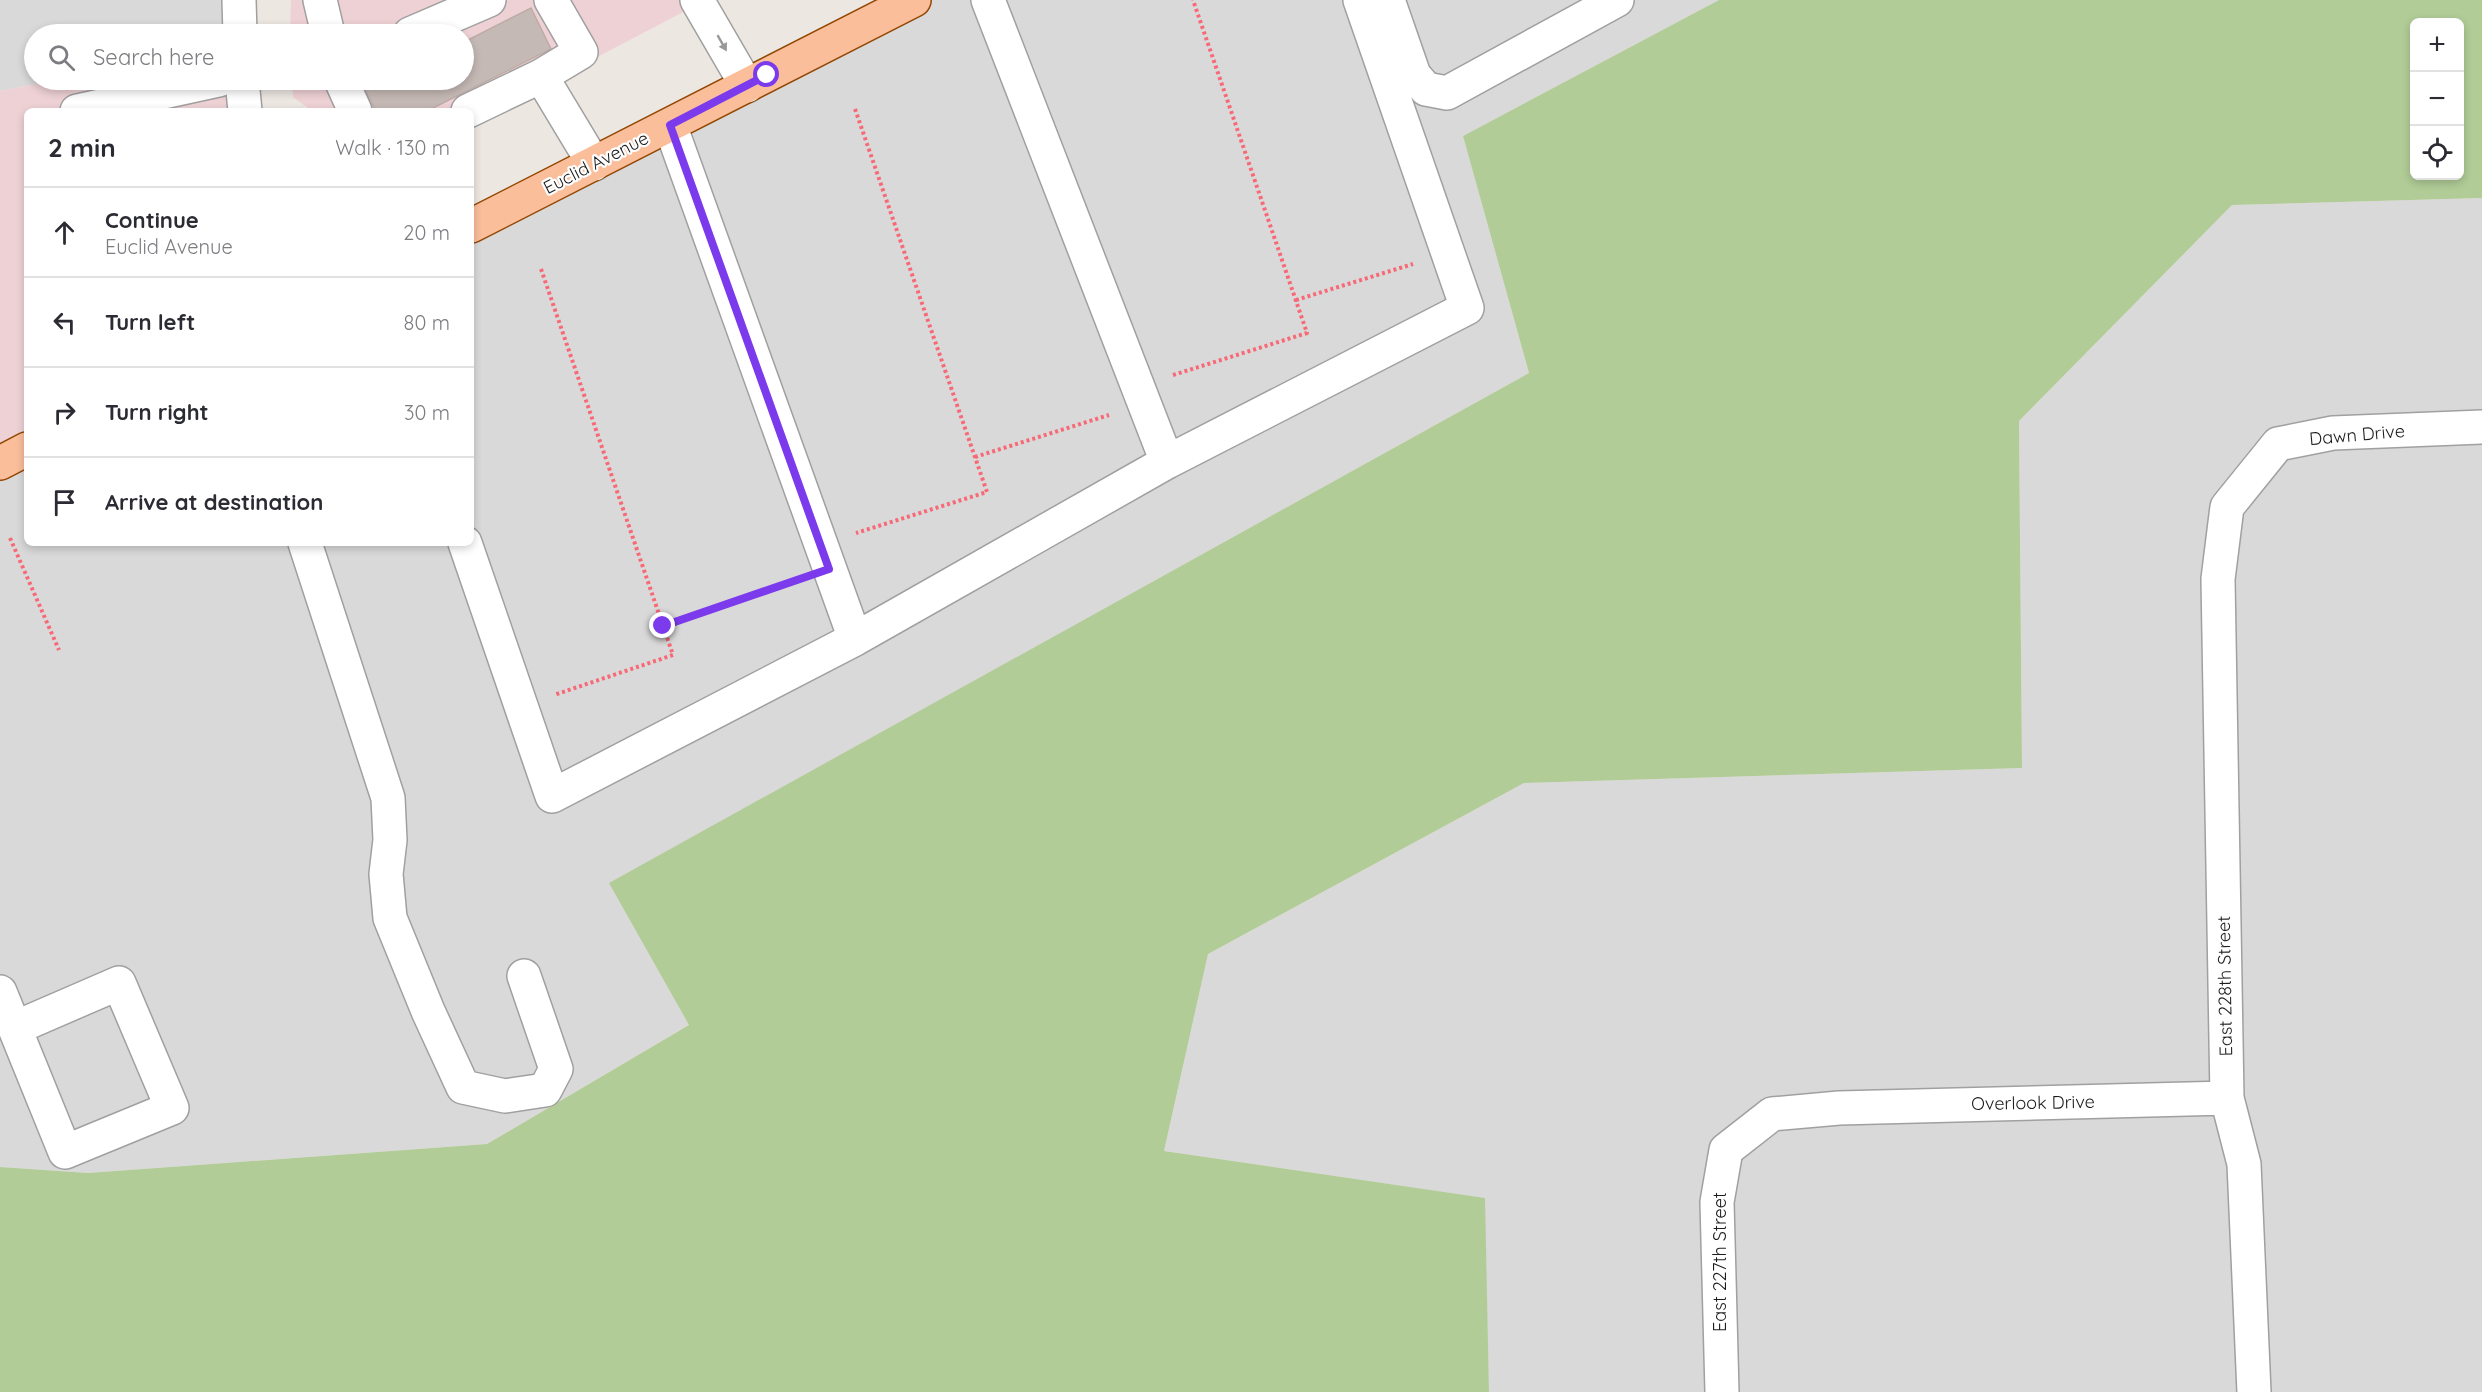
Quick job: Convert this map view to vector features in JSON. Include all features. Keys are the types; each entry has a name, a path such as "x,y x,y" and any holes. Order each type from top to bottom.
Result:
{"main road":[{"name":"Euclid Avenue","path":"474,224 910,1"},
{"path":"0,463 24,451"}],"street":[{"path":"239,0 240,24"},
{"path":"320,0 326,24"},
{"path":"433,24 489,0"},
{"path":"474,108 541,76 581,52 551,0"},
{"path":"697,0 747,86"},
{"path":"988,0 1167,462"},
{"path":"466,546 552,796 855,639 1167,462 1467,309 1360,0"},
{"path":"1388,0 1414,75 1426,88 1447,93 1617,0"},
{"path":"541,76 594,164"},
{"path":"91,108 173,90"},
{"path":"243,90 245,108"},
{"path":"346,90 354,108"},
{"path":"670,125 855,639"},
{"name":"Dawn Drive","path":"2218,579 2227,507 2278,444 2333,433 2482,427"},
{"path":"306,546 387,798 390,840 386,874 390,918 428,1011 463,1087 505,1096 545,1090 556,1069 524,976"},
{"name":"East 228th Street","path":"2218,579 2227,1098 2244,1164 2254,1392"},
{"path":"0,992 65,1152 172,1108 119,983 15,1028"},
{"name":"Overlook Drive","path":"1839,1108 2227,1098"},
{"name":"East 227th Street","path":"1722,1392 1717,1202 1726,1150 1772,1114 1839,1108"}],"path":[{"path":"975,457 1307,333 1193,0"},
{"path":"663,626 825,556 987,492 855,110"},
{"path":"1296,300 1447,253"},
{"path":"521,706 673,655 541,269"},
{"path":"10,538 59,650"}],"shaded area":[{"path":"0,0 239,0 240,24 24,24 24,86 0,91"},
{"path":"291,0 706,0 474,121 474,108 308,108 293,97 293,90 474,90 474,24 290,24"},
{"path":"913,0 1719,0 1463,136 1529,373 610,883 689,1025 487,1144 88,1173 0,1167 0,463 24,451 24,546 474,546 474,224"},
{"path":"24,86 24,90 244,90 246,108 24,108 24,451 0,463 0,91"},
{"path":"2482,198 2482,1392 1489,1392 1484,1198 1164,1151 1208,954 1524,783 2022,768 2019,421 2232,205"}],"green space":[{"path":"1719,0 2482,0 2482,198 2232,205 2019,421 2022,768 1524,783 1208,954 1164,1151 1485,1198 1489,1392 0,1392 0,1167 88,1173 487,1144 689,1025 609,883 1529,373 1463,136"}],"building":[{"path":"531,8 551,49 474,88 474,37"},
{"path":"365,90 469,90 433,108 374,108"}],"route":[{"path":"663,626 829,569 670,125 767,75"}]}
